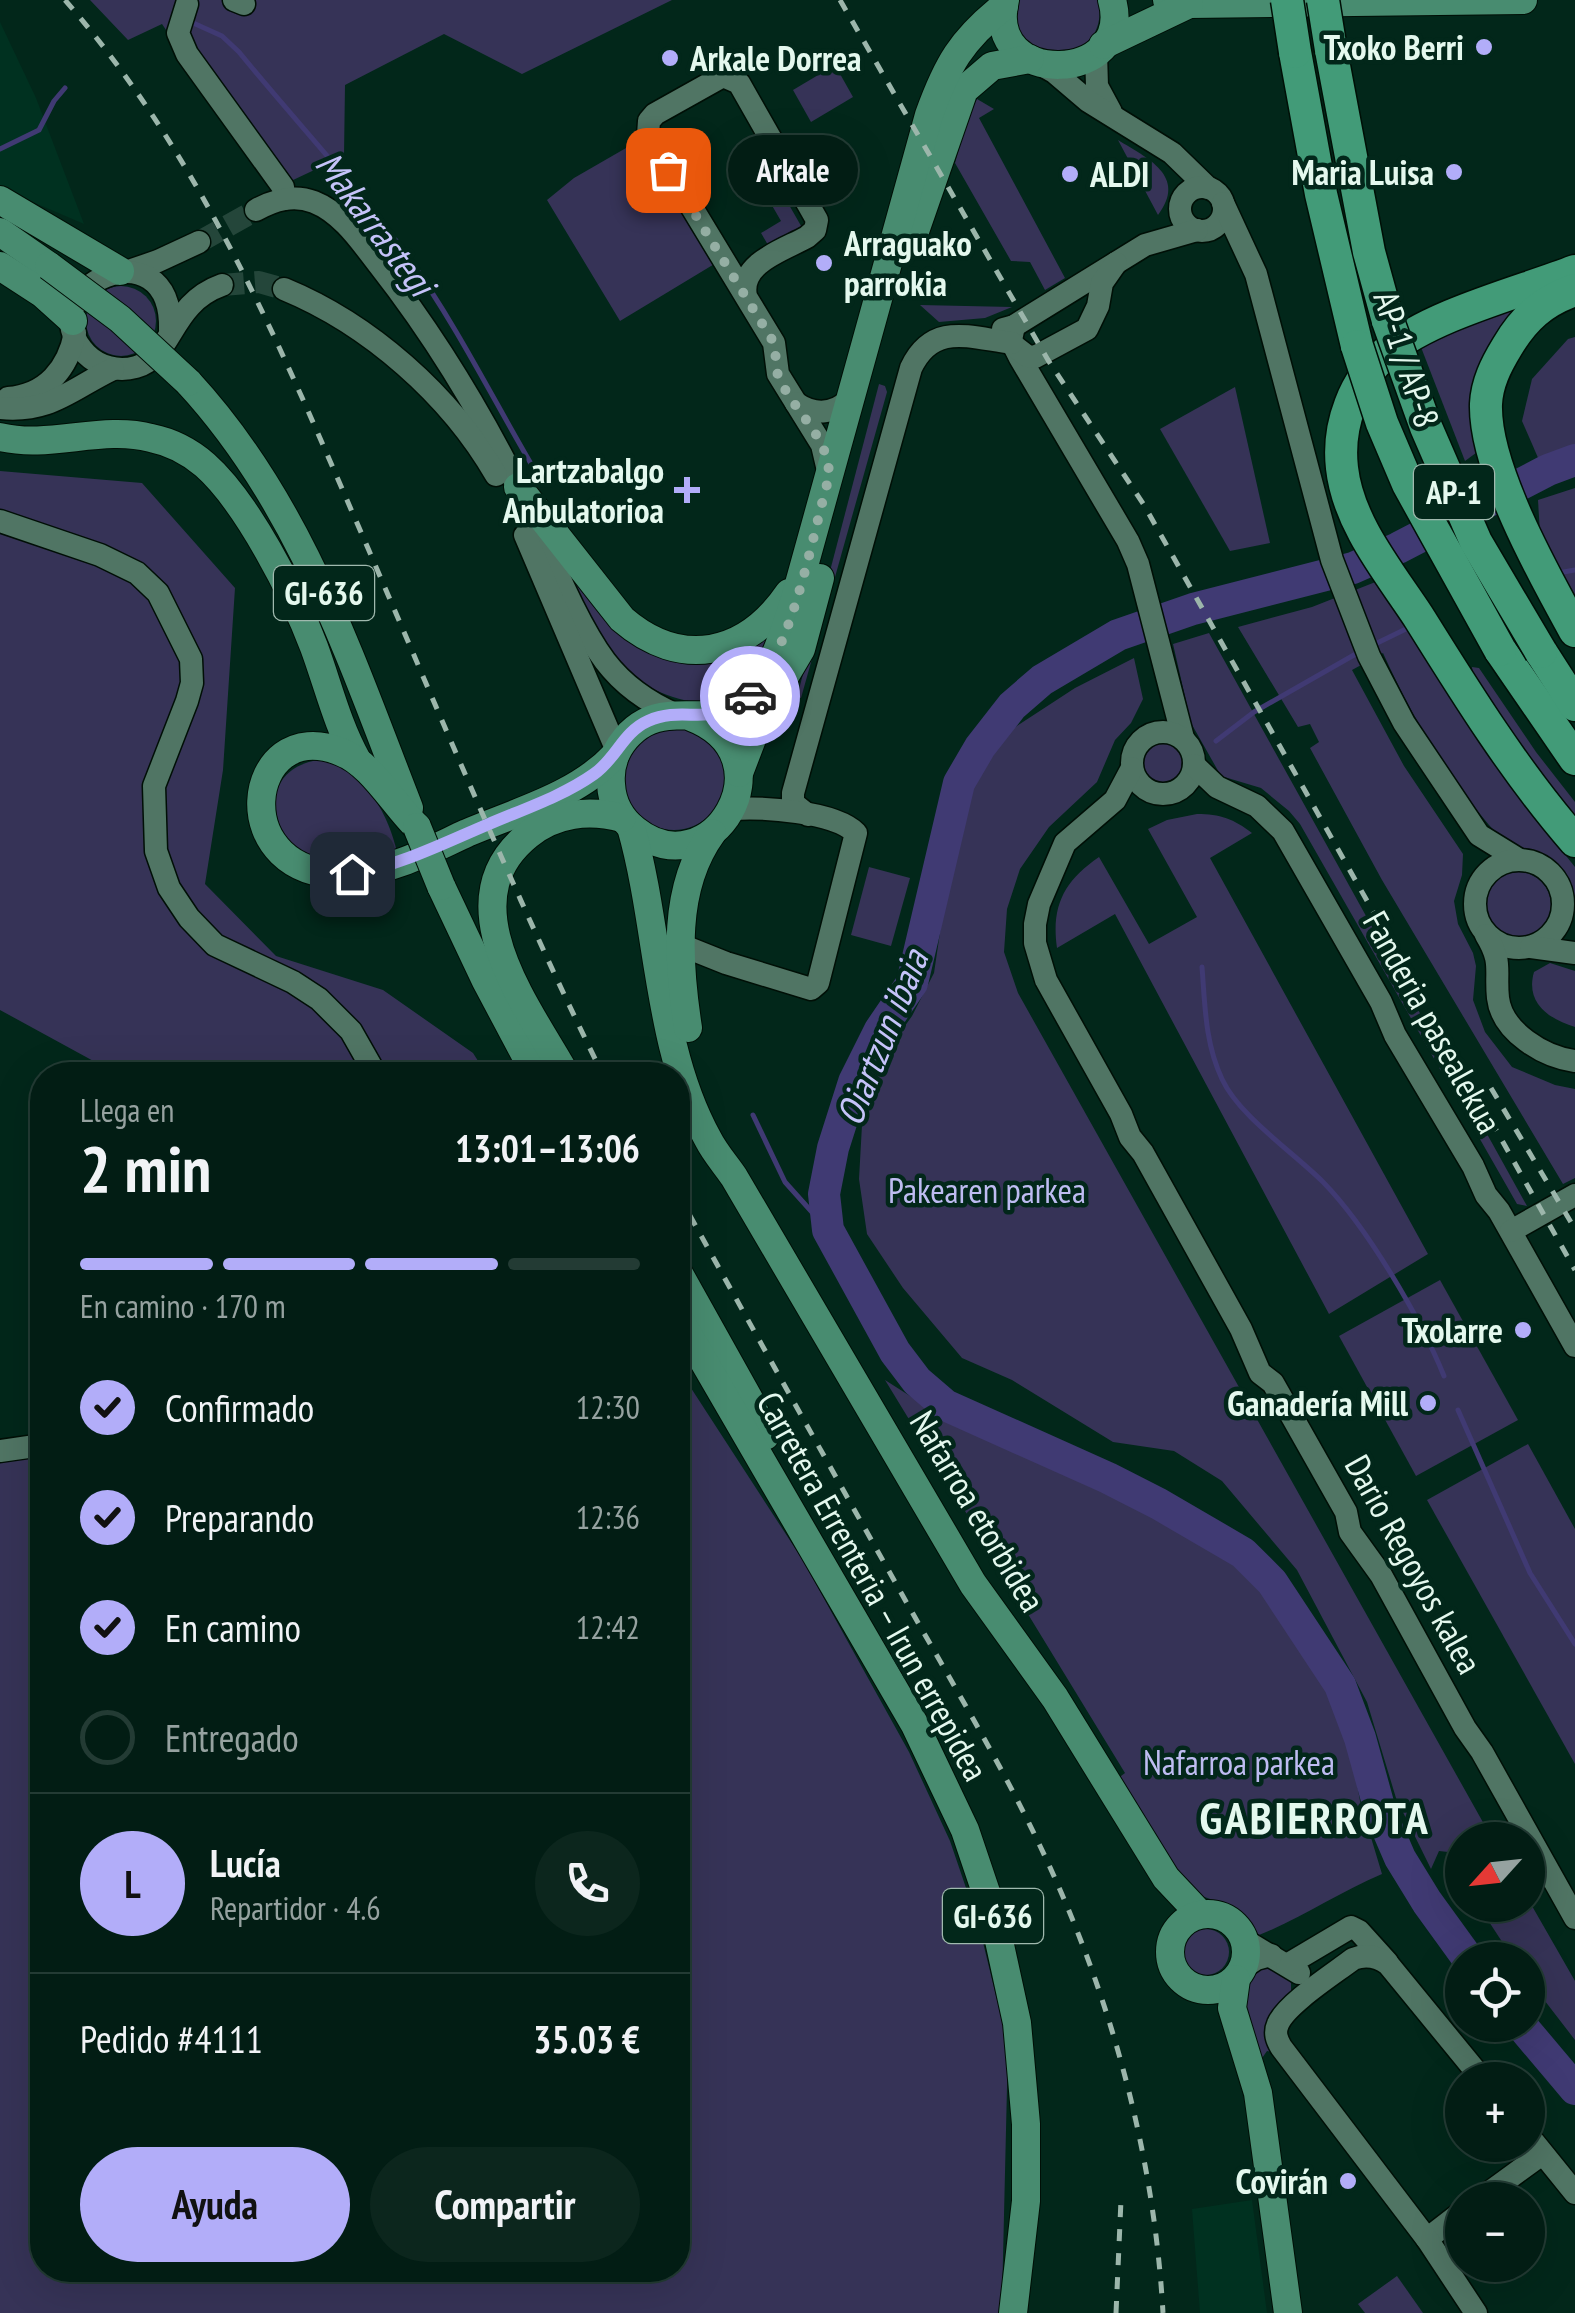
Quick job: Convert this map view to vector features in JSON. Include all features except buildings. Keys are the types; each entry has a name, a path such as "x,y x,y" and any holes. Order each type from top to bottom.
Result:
{"highway":[{"name":"AP-1 / AP-8","path":"1287,0 1321,194 1357,346 1382,423 1408,484 1500,650 1575,760"},
{"name":"AP-1 / AP-8","path":"1323,0 1365,235 1388,321 1426,426 1476,542 1575,705"},
{"path":"1574,278 1530,286 1418,332 1386,352 1362,381 1346,415 1340,451 1345,487 1373,547 1492,730 1575,841"},
{"path":"1574,278 1519,326 1496,366 1488,390 1486,416 1502,476 1533,550 1575,631"},
{"path":"1488,390 1533,336 1559,318 1575,314"}],"main road":[{"path":"1100,49 1114,21 1112,0"},
{"path":"616,753 610,781 612,794 627,822 649,839 670,844 692,842 712,833 732,809 749,741 805,637 916,225 958,102 981,72 1004,61 1074,64 1178,2 1523,0"},
{"path":"1004,3 1006,29 1012,42 1034,61"},
{"path":"357,760 329,748 314,748 287,754 273,766 260,793 262,824 286,857 321,872 352,874 411,858 591,776 642,724 659,717 713,716 732,708 756,688 784,632 806,560 943,75 959,47 1004,3"},
{"path":"0,200 124,271"},
{"name":"GI-636","path":"0,232 120,319 188,382 239,442 274,495 329,604 442,886 529,1062"},
{"path":"0,266 43,294 74,327"},
{"path":"0,437 40,441 132,434 180,448 208,468 230,494 283,580 313,645 344,738 357,760 417,827"},
{"path":"518,487 622,619 640,634 672,648 716,648 754,631 787,597 806,560"},
{"path":"684,716 714,729 724,738 739,773"},
{"path":"559,1062 500,953 492,918 492,894 508,854 537,828 560,817 584,812 627,822"},
{"name":"Nafarroa etorbidea","path":"627,822 650,905 678,1062"},
{"name":"Nafarroa etorbidea","path":"712,833 697,854 687,884 681,945 684,1001 706,1103 734,1177"},
{"name":"Nafarroa etorbidea","path":"690,1093 708,1140 734,1177 973,1584 1055,1698 1166,1878 1176,1904 1189,1921 1169,1952 1172,1965 1188,1985 1206,1990 1235,2020"},
{"path":"690,1293 749,1399 818,1556"},
{"name":"Carretera Errenteria – Irun errepidea","path":"690,1337 914,1725 965,1830 993,1913 1017,2023 1026,2124 1026,2201 1014,2313"},
{"path":"1189,1921 1227,1918 1242,1962 1225,1987 1206,1990"},
{"name":"Nafarroa etorbidea","path":"1242,1962 1232,1994 1235,2020 1258,2093 1288,2313"}],"street":[{"path":"185,10 191,61 283,187 284,198"},
{"path":"1100,49 1097,86 1113,115"},
{"path":"1034,61 1061,77 1088,102 1159,144 1216,196 1243,242 1256,274 1318,514 1347,605 1388,694 1421,751 1479,835 1518,859 1538,863 1554,876 1575,940"},
{"path":"746,296 744,282 751,269 808,237 817,220 738,83 723,76 655,114 647,130 724,265 774,343 778,374 826,453 829,477"},
{"path":"1183,164 1186,224 1228,233 1243,242"},
{"path":"808,815 794,802 794,792 918,352 935,339 967,335 1013,338 1063,296 1145,245 1194,189 1216,196"},
{"path":"1145,245 1204,230 1223,215 1216,196"},
{"path":"256,210 284,198 316,202 349,228 402,293 454,371 518,487 605,660 641,697 684,716"},
{"path":"0,398 29,394 52,380 68,359 78,297 96,278 158,262 199,242"},
{"path":"1013,338 1027,356 1047,353 1078,335 1090,322 1102,284 1116,263"},
{"path":"124,271 144,276 157,286 166,298 170,330"},
{"path":"0,408 26,409 52,403 113,368 138,367 150,361 186,307 222,285"},
{"path":"284,288 328,310 397,361 470,434 509,499 616,753"},
{"path":"1063,296 1083,298 1090,311 1090,322"},
{"path":"74,327 89,356 113,368"},
{"path":"1013,338 1040,392 1128,541 1146,594 1165,678 1183,738 1193,752 1194,765 1188,782 1181,789 1164,794 1147,790 1132,768 1134,752 1150,734 1162,709 1165,678"},
{"path":"1040,392 1041,362 1047,353"},
{"path":"796,404 820,412 837,408 851,398"},
{"path":"0,520 100,555 137,574 158,593 192,659 187,702 154,786 156,850 169,888 215,945 293,982 319,999 350,1031 368,1062"},
{"path":"1150,734 1163,731 1183,738"},
{"name":"Fanderia pasealekua","path":"1194,765 1217,787 1257,806 1283,831 1575,1346"},
{"name":"Dario Regoyos kalea","path":"1132,768 1115,800 1065,844 1038,904 1035,943 1046,980 1130,1137 1242,1329 1260,1373 1272,1383 1346,1512 1350,1532 1381,1575 1575,1918"},
{"path":"681,945 726,963 811,989 816,987 856,833 808,815 760,807 732,809"},
{"path":"1479,835 1483,878 1474,905 1496,954 1498,1000 1514,1029 1544,1052 1575,1061"},
{"path":"1483,878 1498,864 1518,859"},
{"path":"1500,978 1526,948 1550,936 1558,927 1564,906"},
{"path":"1485,932 1502,945 1575,953"},
{"path":"1510,1230 1575,1195"},
{"path":"0,1451 30,1447"},
{"path":"1279,1960 1351,1926 1359,1930 1467,2062"},
{"path":"1388,1964 1371,1956 1359,1957 1332,1976 1290,2009 1277,2026 1278,2042 1427,2239 1476,2313"},
{"path":"1242,1962 1256,1958 1279,1960 1313,1978 1332,1976"},
{"path":"1279,1960 1296,1984 1290,2009"},
{"path":"1545,2157 1575,2193"},
{"path":"1497,2182 1518,2162"},
{"path":"1427,2239 1445,2225"}],"shaded area":[{"path":"0,22 36,98 84,224 0,188"},
{"path":"1252,2200 1267,2313 1200,2313 1192,2209"}],"green space":[{"path":"90,0 672,0 522,74 444,34 345,85 344,156 274,189 162,24 128,40"},
{"path":"1018,0 1099,0 1099,22 1091,38 1079,48 1049,53 1023,38 1017,24"},
{"path":"835,65 853,97 811,122 793,90"},
{"path":"977,99 994,109 979,118 1065,278 1045,290 1030,262 1011,261 955,163 969,112"},
{"path":"640,132 716,263 620,321 547,200 574,178 633,144"},
{"path":"1118,140 1151,161 1166,179 1166,201 1158,215"},
{"path":"769,170 804,231 771,250 761,233 781,221 756,178"},
{"path":"121,286 135,288 146,296 154,307 154,335 146,346 135,354 121,356 107,354 96,346 88,335 86,321 88,307 96,296 107,288"},
{"path":"1535,295 1480,450 1465,461 1419,342"},
{"path":"920,305 1012,307 985,318 939,322"},
{"path":"1575,337 1575,445 1539,460 1522,421 1532,379 1568,339"},
{"path":"879,384 887,392 801,698 797,697"},
{"path":"1235,387 1270,543 1230,551 1160,429"},
{"path":"0,471 142,483 235,588 223,770 205,884 276,956 383,990 473,1053 479,1062 95,1062 0,1010"},
{"path":"1575,488 1575,595 1540,534 1538,500"},
{"path":"563,562 662,654 773,625 754,674 729,697 713,701 678,699 645,684 619,663 602,640"},
{"path":"1378,581 1530,811 1575,867 1575,912 1569,886 1552,860 1503,838 1458,785 1417,721 1383,653 1352,670 1404,766 1463,854 1454,901 1458,924 1473,953 1473,1000 1485,1032 1512,1067 1575,1089 1575,1178 1563,1184 1382,880 1310,748 1319,742 1310,724 1298,727 1238,627 1312,607"},
{"path":"1209,633 1527,1206 1517,1204 1300,824 1261,788 1221,776 1191,723 1173,644"},
{"name":"Pakearen parkea","path":"1134,658 1143,699 1131,723 1115,740 1097,782 1049,827 1020,869 1007,909 1004,952 1018,993 1483,1822 1445,1822 1445,1852 1439,1851 1431,1869 1396,1798 1367,1702 1297,1570 1222,1481 1174,1451 1113,1442 1012,1380 962,1358 903,1288 867,1234 859,1179 862,1125 882,1058 912,1016 934,973 950,865 969,796 1003,735 1075,688"},
{"path":"1472,667 1479,668 1575,802 1575,819 1474,681"},
{"path":"674,728 693,732 710,743 721,760 725,779 721,798 710,815 693,826 674,830 655,826 638,815 627,798 623,779 627,760 638,743 655,732"},
{"path":"1162,739 1179,745 1185,762 1179,779 1162,785 1145,779 1139,762 1145,745"},
{"path":"324,759 352,775 372,796 387,822 397,852 359,860 333,860 308,854 289,840 276,810 278,787 300,765"},
{"path":"1197,814 1226,818 1252,833 1210,858 1428,1254 1329,1314 1115,914 1057,948 1056,919 1063,896 1077,875 1099,857 1149,944 1197,917 1148,829 1167,820"},
{"path":"869,867 910,878 891,946 851,935"},
{"path":"1518,872 1541,882 1551,905 1541,928 1518,938 1495,928 1485,905 1495,882"},
{"path":"1550,963 1575,971 1575,1027 1548,1014 1536,1001 1534,972"},
{"path":"1440,1280 1518,1420 1416,1476 1339,1336"},
{"name":"Nafarroa parkea","path":"885,1380 946,1419 1184,1523 1253,1569 1288,1614 1345,1716 1360,1801 1382,1874 1259,1935 1227,1905 1182,1889 1117,1779 1125,1773"},
{"path":"690,1386 802,1559 909,1752 950,1841 979,1926 1008,2045 1002,2300 998,2313 0,2313 0,1439 30,1436 30,2282 690,2282"},
{"path":"1528,1444 1575,1529 1575,1764 1427,1500"},
{"path":"1489,1922 1541,1922 1575,1981 1575,2040 1545,2001 1545,1942 1502,1942"},
{"path":"1206,1929 1223,1935 1229,1952 1223,1969 1206,1975 1189,1969 1183,1952 1189,1935"},
{"path":"1270,1965 1286,1974 1291,1996 1276,2053 1267,2051 1260,2061 1240,1992 1247,1976"},
{"path":"1397,2276 1423,2313 1365,2313 1358,2304"}],"waterway":[{"name":"Makarrastegi","path":"191,22 222,36 239,52 390,233 445,313 540,479"},
{"name":"Makarrastegi","path":"0,149 39,130 65,88"},
{"name":"Oiartzun ibaia","path":"1456,1942 1400,1858 1381,1814 1360,1738 1340,1685 1272,1582 1243,1553 1159,1504 945,1405 917,1381 895,1352 828,1230 824,1194 833,1148 854,1082 880,1030 912,983 959,783 980,747 1012,706 1042,680 1118,635 1193,609 1353,568 1575,460"},
{"path":"1558,573 1575,570"},
{"path":"1371,646 1410,627"},
{"path":"1216,741 1254,712 1361,651"},
{"path":"1202,967 1209,1038 1216,1065 1230,1093 1323,1182 1357,1223 1407,1301 1444,1376"},
{"name":"Makarrastegi","path":"753,1115 785,1182 828,1230"},
{"path":"1458,1410 1530,1573 1575,1644"},
{"name":"Oiartzun ibaia","path":"1535,2042 1575,2089"}],"tunnel":[{"path":"199,242 256,210"},
{"path":"222,285 259,282 284,289"}],"railway":[{"path":"65,0 111,57 192,178 260,307 504,864 597,1062"},
{"path":"840,0 1048,360 1144,505 1575,1270"},
{"path":"1491,1088 1575,1229"},
{"path":"690,1215 990,1750 1066,1903 1108,2016 1139,2133 1163,2313"},
{"path":"1116,2313 1121,2200"}],"way so far":[{"path":"668,170 774,343 778,374 828,461 829,477 794,602 780,641 750,696"}],"place":[{"name":"Txoko Berri","path":"1484,47"},
{"name":"Arkale Dorrea","path":"670,58"},
{"name":"Arkale","path":"668,170"},
{"name":"Maria Luisa","path":"1454,172"},
{"name":"ALDI","path":"1070,174"},
{"name":"Arraguako parrokia","path":"824,263"},
{"name":"Lartzabalgo Anbulatorioa","path":"687,490"},
{"name":"Txolarre","path":"1523,1330"},
{"name":"Ganadería Mill","path":"1428,1403"},
{"name":"Covirán","path":"1348,2181"}],"district":[{"name":"GABIERROTA","path":"1315,1817"}],"route":[{"path":"352,874 411,858 562,792 605,766 628,736 650,720 713,716 750,696"}]}
